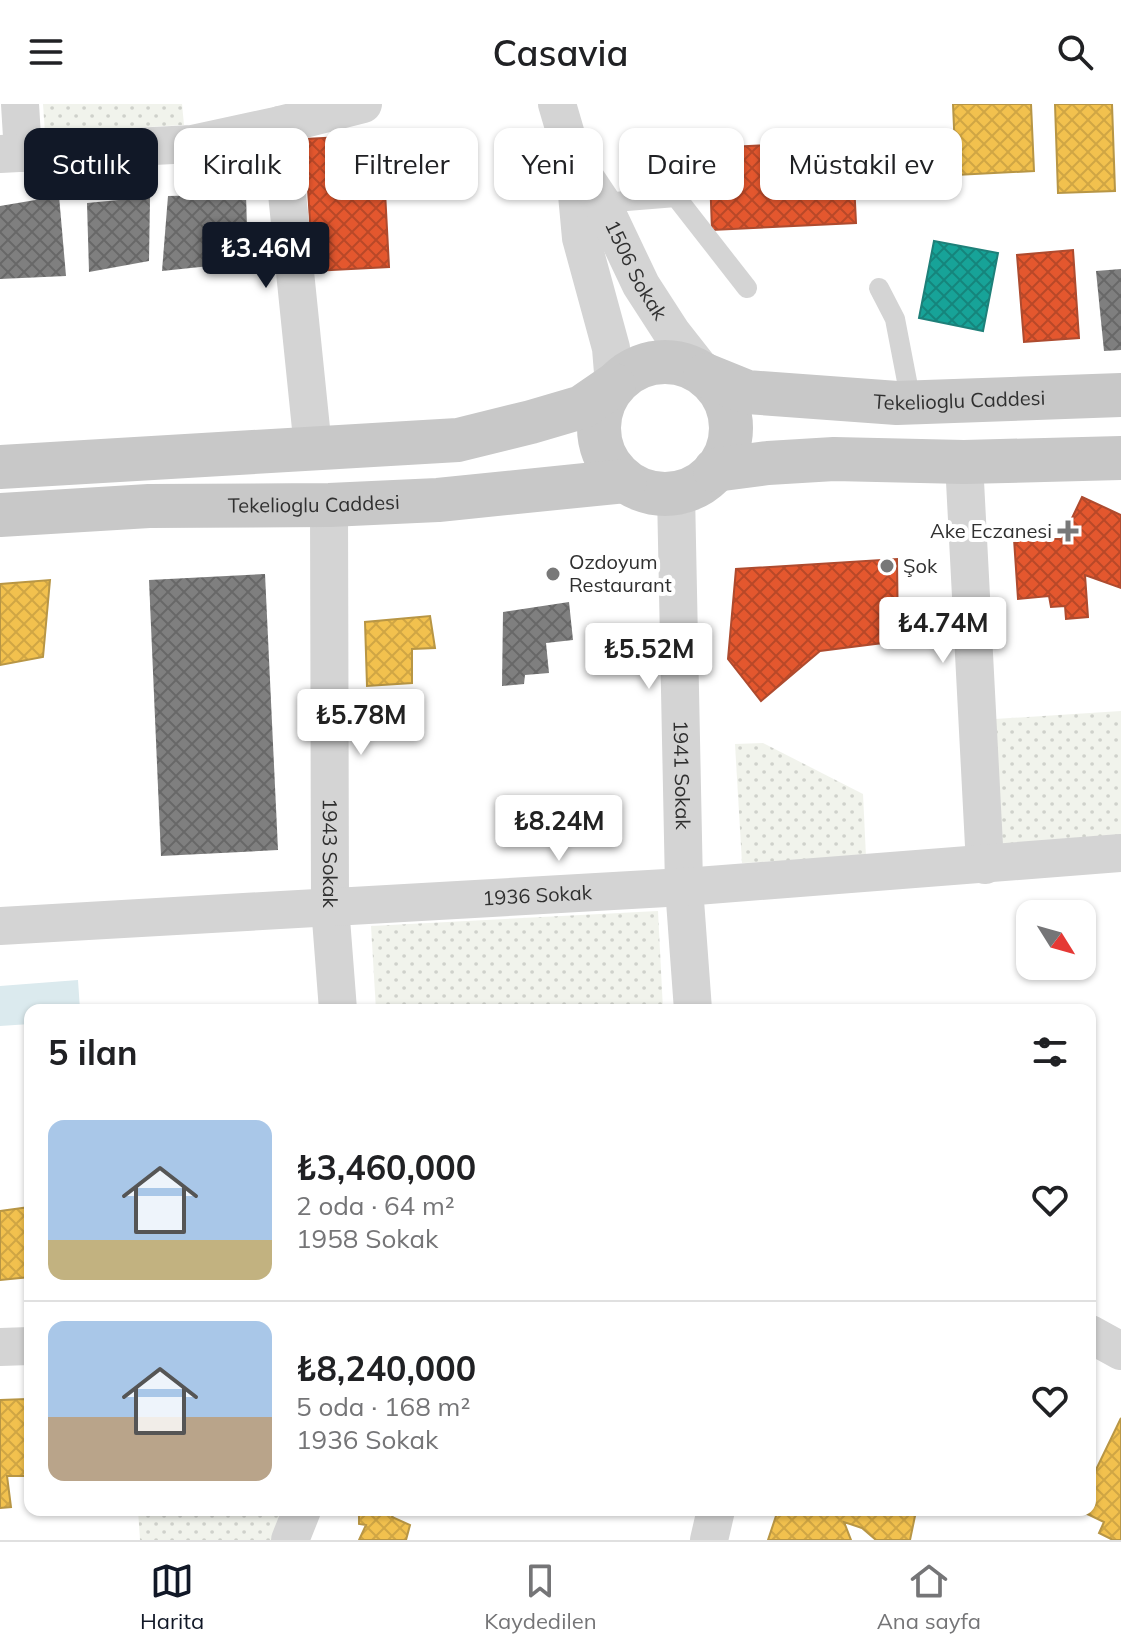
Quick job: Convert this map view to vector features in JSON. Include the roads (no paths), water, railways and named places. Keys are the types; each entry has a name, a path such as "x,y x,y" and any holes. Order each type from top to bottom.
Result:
{"main road":[{"path":"0,467 458,440 582,407 629,372 658,362 687,365 705,375 720,390 729,409 731,431 726,452 715,470 704,481 676,493 658,494 641,490 625,481 612,469 603,453 599,436 599,418 604,401 614,385"},
{"name":"Tekelioglu Caddesi","path":"705,375 747,392 911,402 1121,395"},
{"path":"715,470 834,459 964,462 1121,458"},
{"name":"Tekelioglu Caddesi","path":"0,515 149,506 329,505 438,500 625,481"}],"street":[{"path":"20,104 11,154 192,144 363,104"},
{"name":"1506 Sokak","path":"557,104 564,128"},
{"path":"280,125 313,448"},
{"name":"1506 Sokak","path":"578,200 581,238 611,348 614,385"},
{"name":"1506 Sokak","path":"600,200 641,285 672,333 705,375"},
{"path":"964,462 985,865"},
{"name":"1941 Sokak","path":"676,493 684,887 693,1004"},
{"name":"1943 Sokak","path":"329,505 330,906 338,1004"},
{"name":"1936 Sokak","path":"0,926 684,887 1121,853"},
{"path":"1096,1337 1121,1351"},
{"path":"0,1347 24,1346"},
{"path":"290,1540 300,1516"},
{"path":"709,1540 715,1516"}],"lane":[{"path":"602,203 676,197 747,288"},
{"path":"879,288 895,319 911,402"}],"place":[{"name":"Ake Eczanesi","path":"1068,531"},
{"name":"Şok","path":"887,566"},
{"name":"Ozdoyum Restaurant","path":"553,574"}]}
